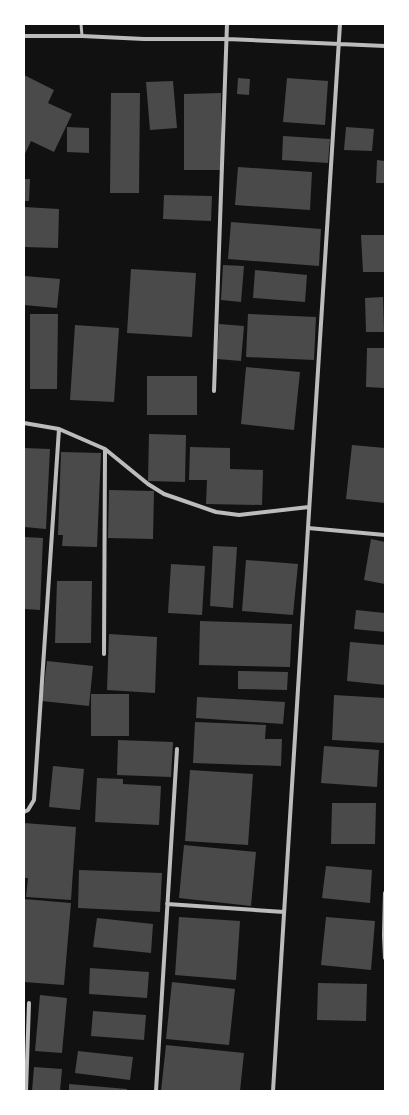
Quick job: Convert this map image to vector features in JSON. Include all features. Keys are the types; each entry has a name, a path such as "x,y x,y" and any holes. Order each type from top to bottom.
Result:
{"street":[{"path":"214,391 227,24"},
{"path":"273,1091 309,507 340,44 340,24"},
{"path":"24,36 82,36 144,39 227,39 385,46"},
{"path":"24,423 59,429 105,449 148,484 164,494 216,512 239,515 309,507"},
{"path":"24,812 28,810 34,800 59,429"},
{"path":"104,654 105,449"},
{"path":"308,528 385,535"},
{"path":"156,1091 177,749"},
{"path":"385,893 385,958"},
{"path":"167,904 284,912"},
{"path":"26,1091 26,1040 29,1003"}],"lane":[{"path":"81,24 82,36"}],"building":[{"path":"24,75 54,90 48,103 72,114 54,152 31,141 24,156"},
{"path":"238,78 250,79 249,95 237,94"},
{"path":"287,78 328,81 325,125 283,122"},
{"path":"173,81 177,128 150,130 146,82"},
{"path":"111,93 140,93 139,193 110,193"},
{"path":"221,93 221,170 184,170 184,94"},
{"path":"67,127 89,128 89,153 67,152"},
{"path":"346,127 374,129 372,151 344,150"},
{"path":"283,136 330,139 328,163 282,160"},
{"path":"377,160 385,161 385,183 376,183"},
{"path":"238,167 312,172 310,210 235,205"},
{"path":"24,179 30,179 29,201 24,201"},
{"path":"164,195 212,196 211,221 163,219"},
{"path":"24,207 59,209 58,248 24,247"},
{"path":"231,222 321,229 319,266 228,259"},
{"path":"361,235 385,235 385,272 363,272"},
{"path":"223,265 244,266 241,302 221,300"},
{"path":"131,269 196,273 192,337 127,333"},
{"path":"255,270 307,275 305,302 253,298"},
{"path":"24,276 60,279 57,308 24,305"},
{"path":"383,297 384,332 366,332 365,298"},
{"path":"30,314 58,314 57,389 30,389"},
{"path":"248,314 316,317 314,360 246,357"},
{"path":"219,324 244,326 241,361 217,359"},
{"path":"75,325 119,328 114,402 70,400"},
{"path":"367,348 385,348 385,388 366,387"},
{"path":"246,367 300,372 294,430 241,424"},
{"path":"147,376 197,376 197,415 147,415"},
{"path":"149,434 186,435 185,482 148,481"},
{"path":"352,445 385,448 385,503 346,499"},
{"path":"190,447 230,448 230,469 263,470 262,505 206,504 207,480 189,480"},
{"path":"24,448 50,449 46,529 24,527"},
{"path":"61,452 101,453 97,547 62,546 63,535 58,535"},
{"path":"109,490 154,491 153,539 108,538"},
{"path":"24,537 43,538 40,610 24,609"},
{"path":"371,539 385,542 385,584 364,580"},
{"path":"213,546 237,547 233,608 210,606"},
{"path":"246,560 298,564 293,615 242,611"},
{"path":"171,564 205,566 202,615 168,613"},
{"path":"57,581 92,581 91,643 55,643"},
{"path":"356,610 385,613 385,632 354,629"},
{"path":"200,621 292,624 290,667 199,665"},
{"path":"109,634 157,637 155,693 107,690"},
{"path":"350,642 385,645 385,685 347,681"},
{"path":"47,661 93,666 89,706 42,701"},
{"path":"238,671 288,672 287,690 238,689"},
{"path":"91,694 129,694 129,736 91,736"},
{"path":"334,695 385,698 385,743 332,740"},
{"path":"197,697 285,702 283,724 196,718"},
{"path":"195,722 266,725 265,739 282,739 281,766 193,763"},
{"path":"118,740 173,742 171,777 117,775"},
{"path":"324,746 379,750 377,787 321,783"},
{"path":"53,766 84,769 80,810 49,807"},
{"path":"190,770 253,774 248,845 185,841"},
{"path":"97,778 123,779 123,784 161,786 159,825 95,822"},
{"path":"332,803 376,803 375,844 331,844"},
{"path":"24,823 76,827 71,900 26,897 28,878 24,878"},
{"path":"184,845 256,852 251,906 179,898"},
{"path":"326,866 372,870 370,903 322,898"},
{"path":"79,870 162,873 160,912 78,908"},
{"path":"24,899 71,903 64,985 24,982"},
{"path":"179,917 240,921 236,980 175,975"},
{"path":"326,917 375,921 371,970 321,965"},
{"path":"97,918 153,924 151,953 93,947"},
{"path":"90,968 149,972 147,998 89,994"},
{"path":"172,982 235,989 229,1045 166,1039"},
{"path":"318,983 367,984 366,1021 317,1020"},
{"path":"40,995 67,998 62,1053 35,1051"},
{"path":"93,1011 146,1015 144,1040 91,1036"},
{"path":"166,1045 244,1053 240,1091 161,1091"},
{"path":"78,1051 133,1057 130,1080 75,1073"},
{"path":"34,1067 62,1069 60,1091 32,1091"},
{"path":"69,1084 127,1089 127,1091 69,1091"}]}
